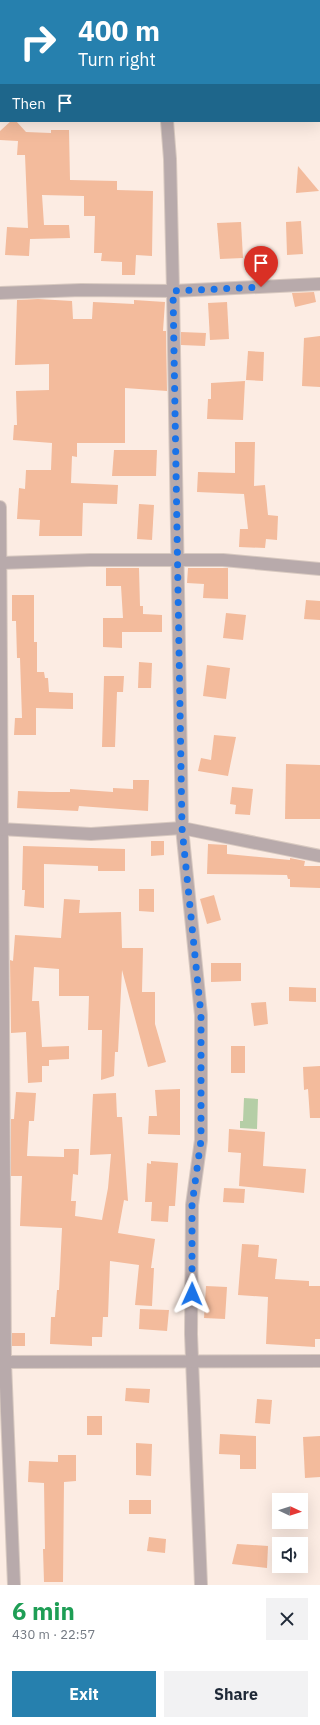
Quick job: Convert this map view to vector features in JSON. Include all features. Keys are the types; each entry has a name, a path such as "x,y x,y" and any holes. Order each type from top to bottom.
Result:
{"street":[{"path":"167,122 170,160 173,291 182,828 201,1015 201,1140 192,1205 191,1334 201,1585"},
{"path":"0,293 81,290 173,291 320,284"},
{"path":"0,507 2,1362 14,1585"},
{"path":"0,563 90,560 223,560 320,569"},
{"path":"0,829 91,834 182,828 320,856"},
{"path":"2,1362 320,1361"}],"green space":[{"path":"244,1098 258,1099 257,1129 240,1128 240,1121 243,1121"}],"building":[{"path":"10,122 17,122 26,132 51,133 51,130 69,130 70,180 117,181 117,190 153,191 152,256 136,255 135,275 122,275 122,262 101,261 102,253 94,253 95,216 84,216 84,196 42,195 44,225 69,225 70,238 30,239 29,256 5,255 7,227 28,228 25,155 17,155 18,141 0,140 0,131"},
{"path":"298,166 319,191 296,193"},
{"path":"301,221 303,254 287,255 286,222"},
{"path":"241,222 243,258 220,259 217,223"},
{"path":"314,292 316,302 295,307 292,293"},
{"path":"38,299 72,301 73,319 92,319 93,302 134,304 134,300 165,302 163,331 166,331 167,391 125,388 125,443 77,443 77,457 72,456 71,483 118,485 117,504 83,503 82,536 39,536 40,520 17,519 19,488 25,489 26,470 51,470 52,443 13,440 14,425 17,425 16,391 49,390 49,364 15,365 17,300"},
{"path":"227,302 229,339 210,340 208,303"},
{"path":"181,332 206,333 205,346 181,345"},
{"path":"320,336 320,387 302,386 304,338"},
{"path":"248,351 264,352 263,381 246,380"},
{"path":"245,381 243,420 207,419 208,399 211,399 211,383"},
{"path":"235,442 255,442 254,486 265,485 268,515 278,516 277,540 266,539 265,548 239,547 240,529 248,529 244,494 197,492 198,472 235,473"},
{"path":"114,450 157,450 156,476 112,476"},
{"path":"139,504 154,505 152,540 137,539"},
{"path":"106,568 139,568 140,606 143,606 143,614 162,615 162,632 122,632 122,648 103,647 103,618 123,618 121,586 106,586"},
{"path":"188,568 228,568 228,599 203,598 204,584 187,583"},
{"path":"12,595 34,595 34,642 37,642 37,672 44,672 45,678 48,678 49,692 73,693 73,709 36,708 36,735 14,735 15,718 22,718 20,658 17,658 16,621 12,621"},
{"path":"306,600 320,601 320,620 304,619"},
{"path":"226,613 246,615 243,640 223,638"},
{"path":"139,662 152,663 151,688 138,688"},
{"path":"207,665 230,668 226,699 203,696"},
{"path":"104,676 124,676 123,692 117,692 115,747 102,747"},
{"path":"214,735 236,737 228,776 198,771 201,758 211,760"},
{"path":"286,764 320,765 320,819 285,819"},
{"path":"133,780 149,780 148,811 79,806 78,811 17,808 18,791 70,792 70,789 113,792 113,788 133,789"},
{"path":"232,787 253,789 250,815 235,814 236,805 230,804"},
{"path":"151,841 164,841 164,855 151,856"},
{"path":"208,844 227,845 227,854 290,860 290,858 305,861 304,866 320,866 320,888 290,887 290,879 288,879 287,875 207,874"},
{"path":"23,846 125,849 125,871 98,871 98,866 44,864 44,908 24,906 25,890 22,890"},
{"path":"139,889 154,889 154,912 139,911"},
{"path":"214,895 221,920 207,924 200,899"},
{"path":"64,899 80,900 79,913 121,912 122,948 143,948 142,992 155,992 155,1024 166,1062 148,1067 122,970 118,1052 115,1052 114,1076 101,1080 102,1030 88,1030 89,996 59,996 59,969 34,967 32,1001 39,1001 42,1047 69,1046 69,1059 49,1060 49,1066 42,1066 42,1082 28,1083 26,1032 11,1033 10,960 13,961 15,935 61,938"},
{"path":"211,963 241,963 241,981 211,982"},
{"path":"289,987 316,988 316,1002 289,1001"},
{"path":"266,1002 268,1024 254,1026 251,1003"},
{"path":"231,1046 245,1046 245,1073 231,1073"},
{"path":"320,1066 320,1118 310,1118 308,1089 304,1090 303,1067"},
{"path":"180,1089 180,1135 148,1134 149,1116 157,1116 155,1090"},
{"path":"16,1092 36,1093 34,1121 29,1121 27,1156 64,1157 64,1149 79,1149 78,1175 73,1174 71,1201 76,1201 75,1216 102,1220 108,1188 111,1154 90,1155 93,1094 116,1093 117,1117 122,1117 128,1201 124,1200 118,1233 155,1239 151,1268 154,1268 152,1306 135,1305 139,1265 110,1261 108,1317 103,1317 102,1337 92,1337 92,1346 50,1344 51,1317 55,1317 57,1290 59,1290 62,1228 20,1226 22,1176 11,1176 11,1119 14,1119"},
{"path":"229,1129 265,1132 263,1166 306,1169 304,1193 239,1186 241,1153 228,1152"},
{"path":"151,1161 178,1163 175,1206 169,1206 168,1222 151,1221 152,1202 145,1202 147,1163 151,1164"},
{"path":"224,1188 245,1189 244,1203 223,1202"},
{"path":"242,1244 259,1245 258,1257 277,1259 275,1279 309,1281 309,1286 320,1286 320,1339 315,1339 315,1347 266,1344 268,1297 238,1295"},
{"path":"206,1286 227,1287 225,1319 204,1318"},
{"path":"140,1309 169,1310 167,1331 139,1329"},
{"path":"12,1333 25,1333 25,1346 12,1346"},
{"path":"126,1388 150,1389 149,1403 125,1401"},
{"path":"257,1399 272,1400 270,1424 255,1423"},
{"path":"87,1416 102,1416 102,1435 87,1435"},
{"path":"220,1434 256,1436 256,1469 240,1469 240,1455 219,1454"},
{"path":"320,1436 320,1477 305,1478 303,1437"},
{"path":"136,1443 152,1444 151,1476 136,1475"},
{"path":"58,1455 76,1455 76,1481 64,1482 63,1582 44,1582 44,1483 28,1482 29,1461 58,1462"},
{"path":"129,1500 151,1500 151,1514 129,1514"},
{"path":"149,1537 166,1539 165,1553 147,1551"},
{"path":"237,1544 268,1546 267,1568 232,1564"}],"route":[{"path":"192,1294 192,1205 201,1140 201,1015 182,828 173,291 261,287"}]}
